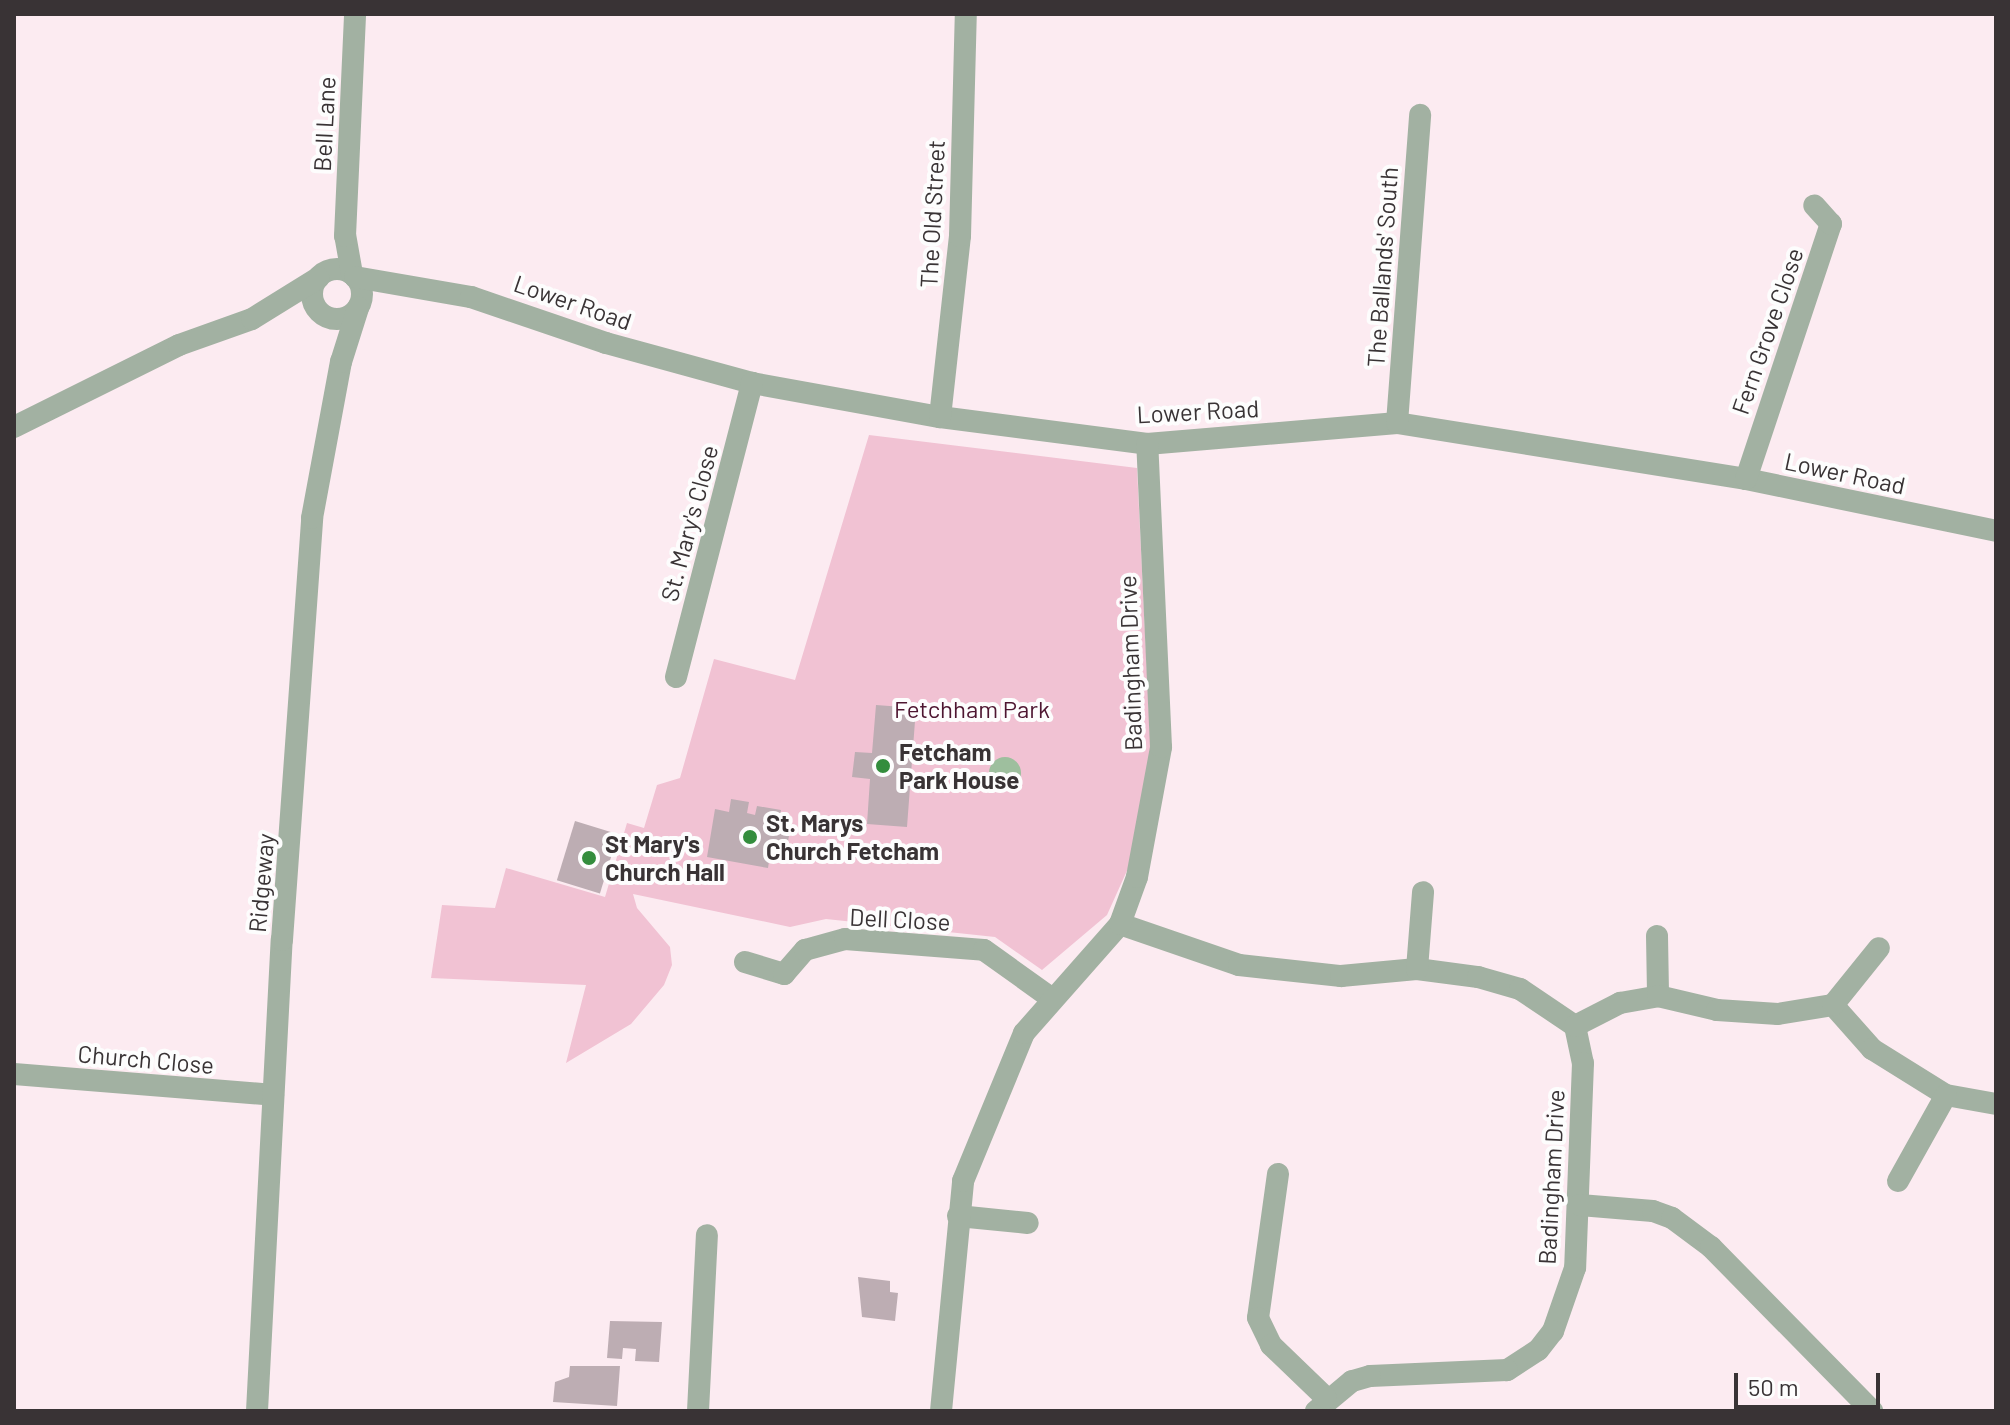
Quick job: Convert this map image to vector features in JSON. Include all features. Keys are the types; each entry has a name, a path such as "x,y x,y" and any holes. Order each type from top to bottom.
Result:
{"street":[{"name":"Bell Lane","path":"354,276 345,236 355,14"},
{"name":"The Old Street","path":"940,417 960,236 966,14"},
{"name":"The Ballands' South","path":"1397,423 1420,115"},
{"name":"Fern Grove Close","path":"1746,479 1831,224 1814,205"},
{"name":"Bell Lane","path":"321,275 345,236"},
{"name":"Lower Road","path":"321,275 339,269 354,276 411,285 510,308 606,343 752,383 940,417 1147,444 1397,423 1746,479 1996,531"},
{"path":"321,275 312,301 323,316 341,362"},
{"path":"252,319 321,275"},
{"path":"354,276 362,290 359,306"},
{"path":"14,427 179,345 252,319 292,312 340,320 359,306 411,285"},
{"name":"Ridgeway","path":"257,1411 273,1095 312,518 341,362 359,306"},
{"name":"St. Mary's Close","path":"676,677 752,383"},
{"name":"Badingham Drive","path":"941,1411 963,1181 1024,1033 1051,998 1120,924 1137,877 1161,747 1147,444"},
{"path":"1417,969 1423,892"},
{"path":"1120,924 1239,965 1341,976 1417,969 1520,989 1575,1026 1620,1003 1658,996 1717,1010 1778,1014 1833,1005 1879,948"},
{"path":"1657,936 1658,996"},
{"name":"Dell Close","path":"745,962 784,974 805,950 845,939 984,950 1051,998"},
{"path":"1833,1005 1872,1049 1946,1095 1996,1104"},
{"name":"Badingham Drive","path":"1321,1404 1370,1376 1507,1370 1538,1350 1553,1331 1575,1268 1580,1205 1583,1063 1575,1026"},
{"name":"Church Close","path":"14,1074 273,1095"},
{"path":"1898,1181 1946,1095"},
{"path":"1278,1174 1258,1318 1271,1345 1321,1404"},
{"path":"1580,1205 1653,1211 1672,1218 1711,1247 1872,1411"},
{"path":"958,1216 1028,1223"},
{"path":"698,1411 707,1235"}],"green space":[{"name":"Fetchham Park","path":"869,435 1137,468 1151,754 1130,864 1107,915 1042,970 995,937 826,919 790,927 633,894 637,908 670,947 672,965 664,985 631,1024 566,1063 586,985 431,978 442,905 495,908 506,868 605,897 627,823 644,828 657,785 680,778 714,659 795,680"}],"shaded area":[{"path":"1005,757 1017,761 1021,773 1017,785 1005,789 993,785 989,773 993,761"}],"building":[{"name":"Fetcham Park House","path":"876,705 916,708 907,827 867,824 870,779 852,777 855,752 872,753"},
{"name":"St. Marys Church Fetcham","path":"731,799 749,802 747,813 755,815 757,806 781,810 779,823 791,825 786,852 771,849 768,868 707,857 715,809 729,812"},
{"name":"St Mary's Church Hall","path":"575,821 618,834 600,893 557,880"},
{"path":"858,1277 890,1281 890,1292 898,1293 895,1321 862,1317"},
{"path":"610,1321 662,1322 659,1362 635,1361 636,1349 623,1348 622,1359 607,1358"},
{"path":"570,1366 620,1366 617,1406 553,1402 555,1382 569,1377"}],"place":[{"name":"Fetcham Park House","path":"883,766"},
{"name":"St. Marys Church Fetcham","path":"750,837"},
{"name":"St Mary's Church Hall","path":"589,858"}]}
